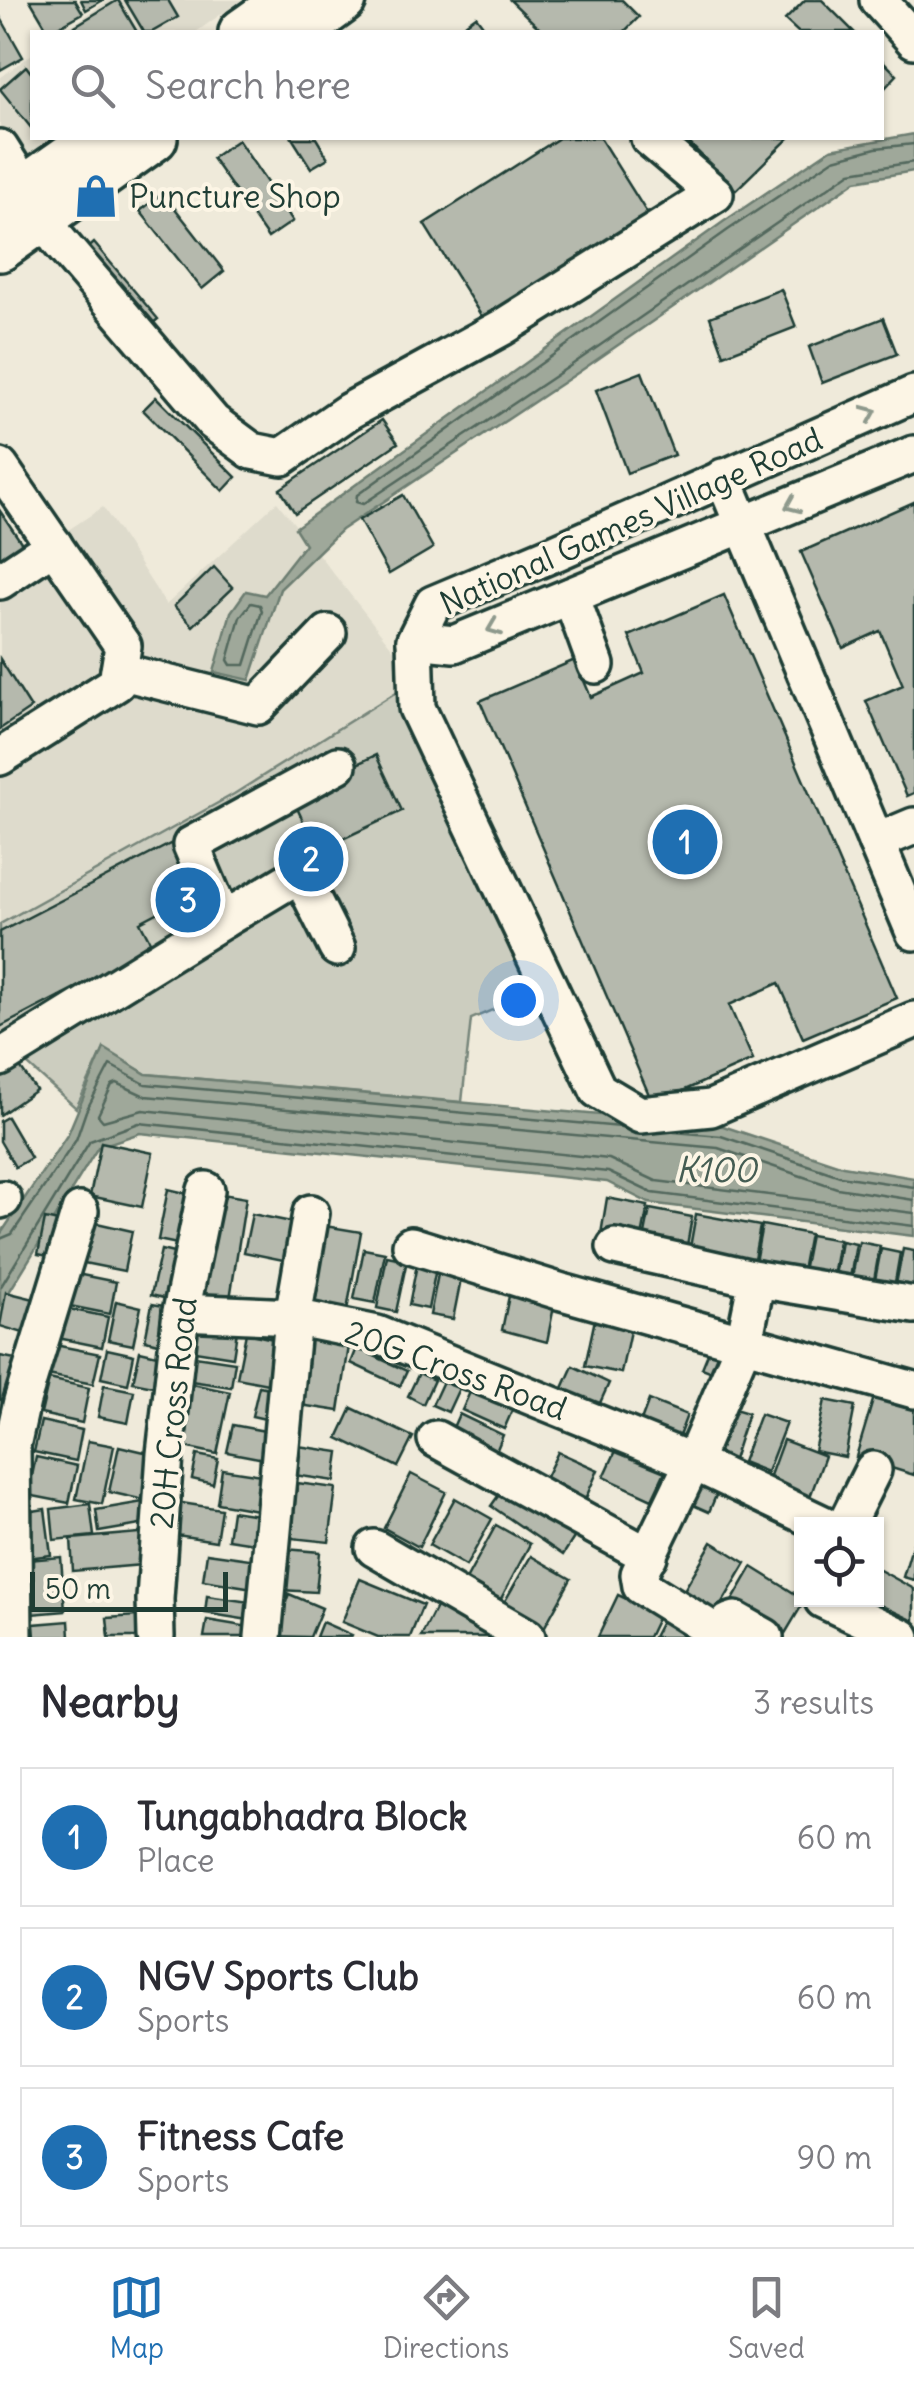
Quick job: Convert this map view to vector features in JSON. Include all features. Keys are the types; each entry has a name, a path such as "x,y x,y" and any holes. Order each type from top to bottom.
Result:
{"main road":[{"path":"245,30 286,0"},
{"path":"302,30 343,0"},
{"path":"0,248 23,205 94,140"},
{"path":"23,205 150,140"}],"street":[{"path":"878,0 914,40"},
{"path":"0,148 23,205 213,422 252,452 282,457 350,411 503,327 715,194 651,140"},
{"name":"National Games Village Road","path":"914,394 432,604 415,640 454,644 914,454"},
{"path":"0,468 123,646 117,683 0,757"},
{"path":"723,478 914,932"},
{"path":"0,580 54,545"},
{"path":"570,596 596,665"},
{"path":"119,670 258,706 328,633"},
{"path":"415,640 417,708 598,1090 640,1115 711,1108 914,1020"},
{"path":"223,920 191,845 338,764"},
{"path":"876,842 914,826"},
{"path":"6,1055 300,874 337,948"},
{"name":"20H Cross Road","path":"156,1637 154,1599 181,1312 206,1190"},
{"path":"14,1637 12,1446 22,1400 80,1212"},
{"path":"262,1637 292,1317 312,1212"},
{"path":"411,1245 562,1292 914,1390"},
{"path":"615,1248 757,1279 914,1305"},
{"path":"717,1637 717,1633 641,1586 639,1574 693,1462 744,1342 757,1279"},
{"name":"20G Cross Road","path":"181,1312 292,1317 376,1334 693,1462 808,1517"},
{"path":"436,1439 650,1556"},
{"path":"850,1517 873,1470"},
{"path":"374,1548 527,1637"},
{"path":"838,1607 902,1637"},
{"path":"717,1637 729,1622 736,1620 765,1637"}],"shaded area":[{"path":"108,0 241,0 199,30 66,30"},
{"path":"30,56 30,140 48,140 18,162 0,130 0,78"},
{"path":"277,502 417,679 234,794 0,924 0,575 103,507 166,605"},
{"path":"417,679 563,980 471,1019 462,1102 146,1074 104,1049 76,1108 0,1040 0,924 234,794"}],"water":[{"path":"914,134 914,171 856,181 341,530 280,589 250,680 214,672 231,612 246,591 265,595 305,544 295,528 831,149"},
{"name":"K100","path":"104,1048 146,1074 723,1126 843,1166 914,1178 914,1236 649,1203 607,1182 140,1133 98,1147 0,1307 0,1235 68,1134"}],"building":[{"path":"30,0 75,0 83,13 48,30"},
{"path":"81,0 103,0 86,10"},
{"path":"118,0 136,30 77,30 75,26"},
{"path":"125,0 168,0 178,17 155,30 143,30"},
{"path":"510,0 622,0 639,17 626,30 541,30"},
{"path":"805,0 822,0 852,30 796,30 785,20"},
{"path":"476,16 486,30 457,30"},
{"path":"0,19 23,57 0,70"},
{"path":"884,62 897,75 884,89"},
{"path":"26,66 30,71 30,126 0,89"},
{"path":"238,140 293,221 268,238 212,158"},
{"path":"293,140 317,140 328,158 311,168"},
{"path":"556,140 601,140 652,221 487,325 424,224"},
{"path":"686,140 787,140 736,190"},
{"path":"163,193 224,271 202,289 140,211"},
{"path":"94,243 158,319 147,328 84,252"},
{"path":"781,289 796,327 724,355 710,317"},
{"path":"883,318 897,354 822,383 809,347"},
{"path":"642,372 674,455 627,473 596,390"},
{"path":"156,397 236,477 223,491 143,410"},
{"path":"382,420 398,443 295,513 280,489"},
{"path":"403,495 433,548 389,574 359,520"},
{"path":"914,502 914,793 907,796 866,701 903,685 880,631 843,648 801,552"},
{"path":"0,511 23,545 0,560"},
{"path":"214,567 233,588 193,626 174,606"},
{"path":"724,595 897,998 803,1038 779,983 729,1005 753,1060 653,1104 480,701 575,660 591,697 644,673 629,636"},
{"path":"0,659 31,708 0,729"},
{"path":"376,755 402,811 317,851 291,795"},
{"path":"176,841 201,890 140,922 153,947 0,1027 0,932"},
{"path":"12,1056 36,1090 0,1115 0,1064"},
{"path":"7,1117 31,1158 15,1167 0,1141 0,1121"},
{"path":"101,1142 153,1153 142,1207 90,1196"},
{"path":"168,1189 198,1196 187,1246 158,1240"},
{"path":"216,1193 246,1198 229,1305 199,1300"},
{"path":"607,1198 648,1206 641,1242 601,1234"},
{"path":"650,1209 692,1217 686,1251 643,1244"},
{"path":"252,1214 301,1224 293,1262 244,1252"},
{"path":"696,1214 760,1226 753,1264 689,1253"},
{"path":"45,1219 71,1225 63,1259 38,1254"},
{"path":"88,1221 132,1231 124,1271 79,1262"},
{"path":"313,1224 361,1232 346,1316 298,1308"},
{"path":"762,1225 809,1234 802,1271 755,1262"},
{"path":"810,1235 839,1240 833,1277 803,1271"},
{"path":"841,1241 856,1244 850,1278 835,1276"},
{"path":"859,1242 880,1246 873,1286 851,1282"},
{"path":"364,1249 385,1253 375,1303 354,1299"},
{"path":"881,1249 900,1253 894,1288 874,1285"},
{"path":"903,1249 914,1251 914,1292 895,1289"},
{"path":"161,1250 186,1256 176,1301 151,1295"},
{"path":"419,1254 438,1258 428,1309 409,1305"},
{"path":"387,1256 407,1260 396,1312 377,1308"},
{"path":"441,1259 464,1264 453,1319 430,1315"},
{"path":"72,1273 116,1282 110,1314 65,1305"},
{"path":"511,1286 556,1296 547,1342 502,1330"},
{"path":"6,1292 42,1301 33,1336 0,1326"},
{"path":"116,1301 141,1307 133,1345 108,1340"},
{"path":"152,1304 176,1308 168,1345 145,1340"},
{"path":"64,1308 108,1317 102,1347 58,1338"},
{"path":"199,1319 238,1325 233,1357 195,1351"},
{"path":"595,1319 631,1326 621,1373 585,1366"},
{"path":"312,1327 351,1333 339,1411 300,1405"},
{"path":"246,1333 282,1341 273,1385 237,1378"},
{"path":"713,1341 723,1345 712,1372 702,1368"},
{"path":"55,1345 100,1354 93,1384 48,1375"},
{"path":"357,1348 407,1371 400,1386 351,1363"},
{"path":"107,1349 134,1355 128,1384 101,1378"},
{"path":"140,1351 174,1359 168,1389 133,1382"},
{"path":"0,1356 25,1361 15,1403 0,1400"},
{"path":"195,1356 235,1362 231,1387 191,1381"},
{"path":"573,1366 609,1383 595,1414 559,1397"},
{"path":"419,1373 434,1380 423,1404 408,1396"},
{"path":"445,1377 461,1384 448,1412 432,1405"},
{"path":"49,1379 89,1388 82,1423 41,1414"},
{"path":"474,1383 516,1402 504,1429 462,1410"},
{"path":"192,1384 230,1392 217,1454 180,1446"},
{"path":"104,1385 134,1391 128,1423 98,1417"},
{"path":"259,1386 280,1390 274,1421 252,1416"},
{"path":"874,1397 914,1410 914,1475 856,1457"},
{"path":"649,1400 687,1415 673,1452 635,1437"},
{"path":"825,1400 855,1406 845,1457 814,1451"},
{"path":"718,1404 748,1413 733,1460 704,1451"},
{"path":"352,1408 413,1437 398,1467 338,1438"},
{"path":"459,1414 503,1435 492,1461 447,1441"},
{"path":"760,1414 786,1423 767,1472 742,1462"},
{"path":"41,1421 82,1430 76,1461 34,1452"},
{"path":"233,1425 270,1432 264,1459 227,1452"},
{"path":"783,1440 825,1456 810,1497 768,1481"},
{"path":"88,1441 114,1446 102,1504 76,1499"},
{"path":"620,1442 668,1465 652,1499 604,1477"},
{"path":"119,1446 153,1454 144,1500 109,1492"},
{"path":"298,1446 339,1452 335,1481 294,1475"},
{"path":"558,1452 598,1470 585,1500 544,1481"},
{"path":"197,1455 218,1459 213,1484 192,1479"},
{"path":"36,1457 77,1466 69,1503 28,1495"},
{"path":"697,1467 723,1479 709,1512 682,1500"},
{"path":"222,1469 268,1476 263,1511 217,1503"},
{"path":"411,1474 446,1492 419,1547 384,1528"},
{"path":"508,1482 579,1530 563,1555 491,1506"},
{"path":"297,1483 336,1488 329,1542 291,1538"},
{"path":"455,1498 492,1519 466,1566 429,1545"},
{"path":"143,1502 146,1524 99,1532 96,1510"},
{"path":"175,1502 221,1509 216,1541 170,1534"},
{"path":"90,1504 94,1536 54,1540 51,1509"},
{"path":"45,1509 51,1555 27,1558 21,1513"},
{"path":"232,1511 265,1516 261,1544 228,1539"},
{"path":"496,1525 530,1544 496,1608 461,1589"},
{"path":"150,1532 153,1564 73,1571 71,1539"},
{"path":"914,1540 914,1580 903,1577"},
{"path":"712,1542 746,1563 714,1617 680,1597"},
{"path":"285,1549 320,1552 316,1592 281,1590"},
{"path":"207,1553 257,1560 253,1588 203,1580"},
{"path":"531,1556 571,1579 539,1637 497,1615"},
{"path":"61,1557 65,1611 32,1614 28,1560"},
{"path":"752,1567 794,1593 794,1607 801,1607 783,1637 774,1637 727,1610"},
{"path":"884,1572 914,1589 914,1631 872,1607 884,1607"},
{"path":"360,1579 423,1605 410,1637 378,1637 342,1622"},
{"path":"289,1594 322,1608 310,1637 272,1636"},
{"path":"618,1595 659,1614 648,1637 598,1637"},
{"path":"207,1596 257,1603 255,1621 205,1613"},
{"path":"436,1607 489,1634 488,1637 421,1637"},
{"path":"152,1615 153,1637 109,1637 107,1618"},
{"path":"664,1616 698,1637 653,1637"},
{"path":"207,1620 255,1628 254,1637 204,1637"},
{"path":"69,1621 70,1637 35,1637 34,1624"},
{"path":"322,1622 352,1635 316,1637"}],"place":[{"name":"Puncture Shop","path":"96,196"},
{"name":"Tungabhadra Block","path":"685,842"},
{"name":"NGV Sports Club","path":"311,859"},
{"name":"Fitness Cafe","path":"188,900"}]}
